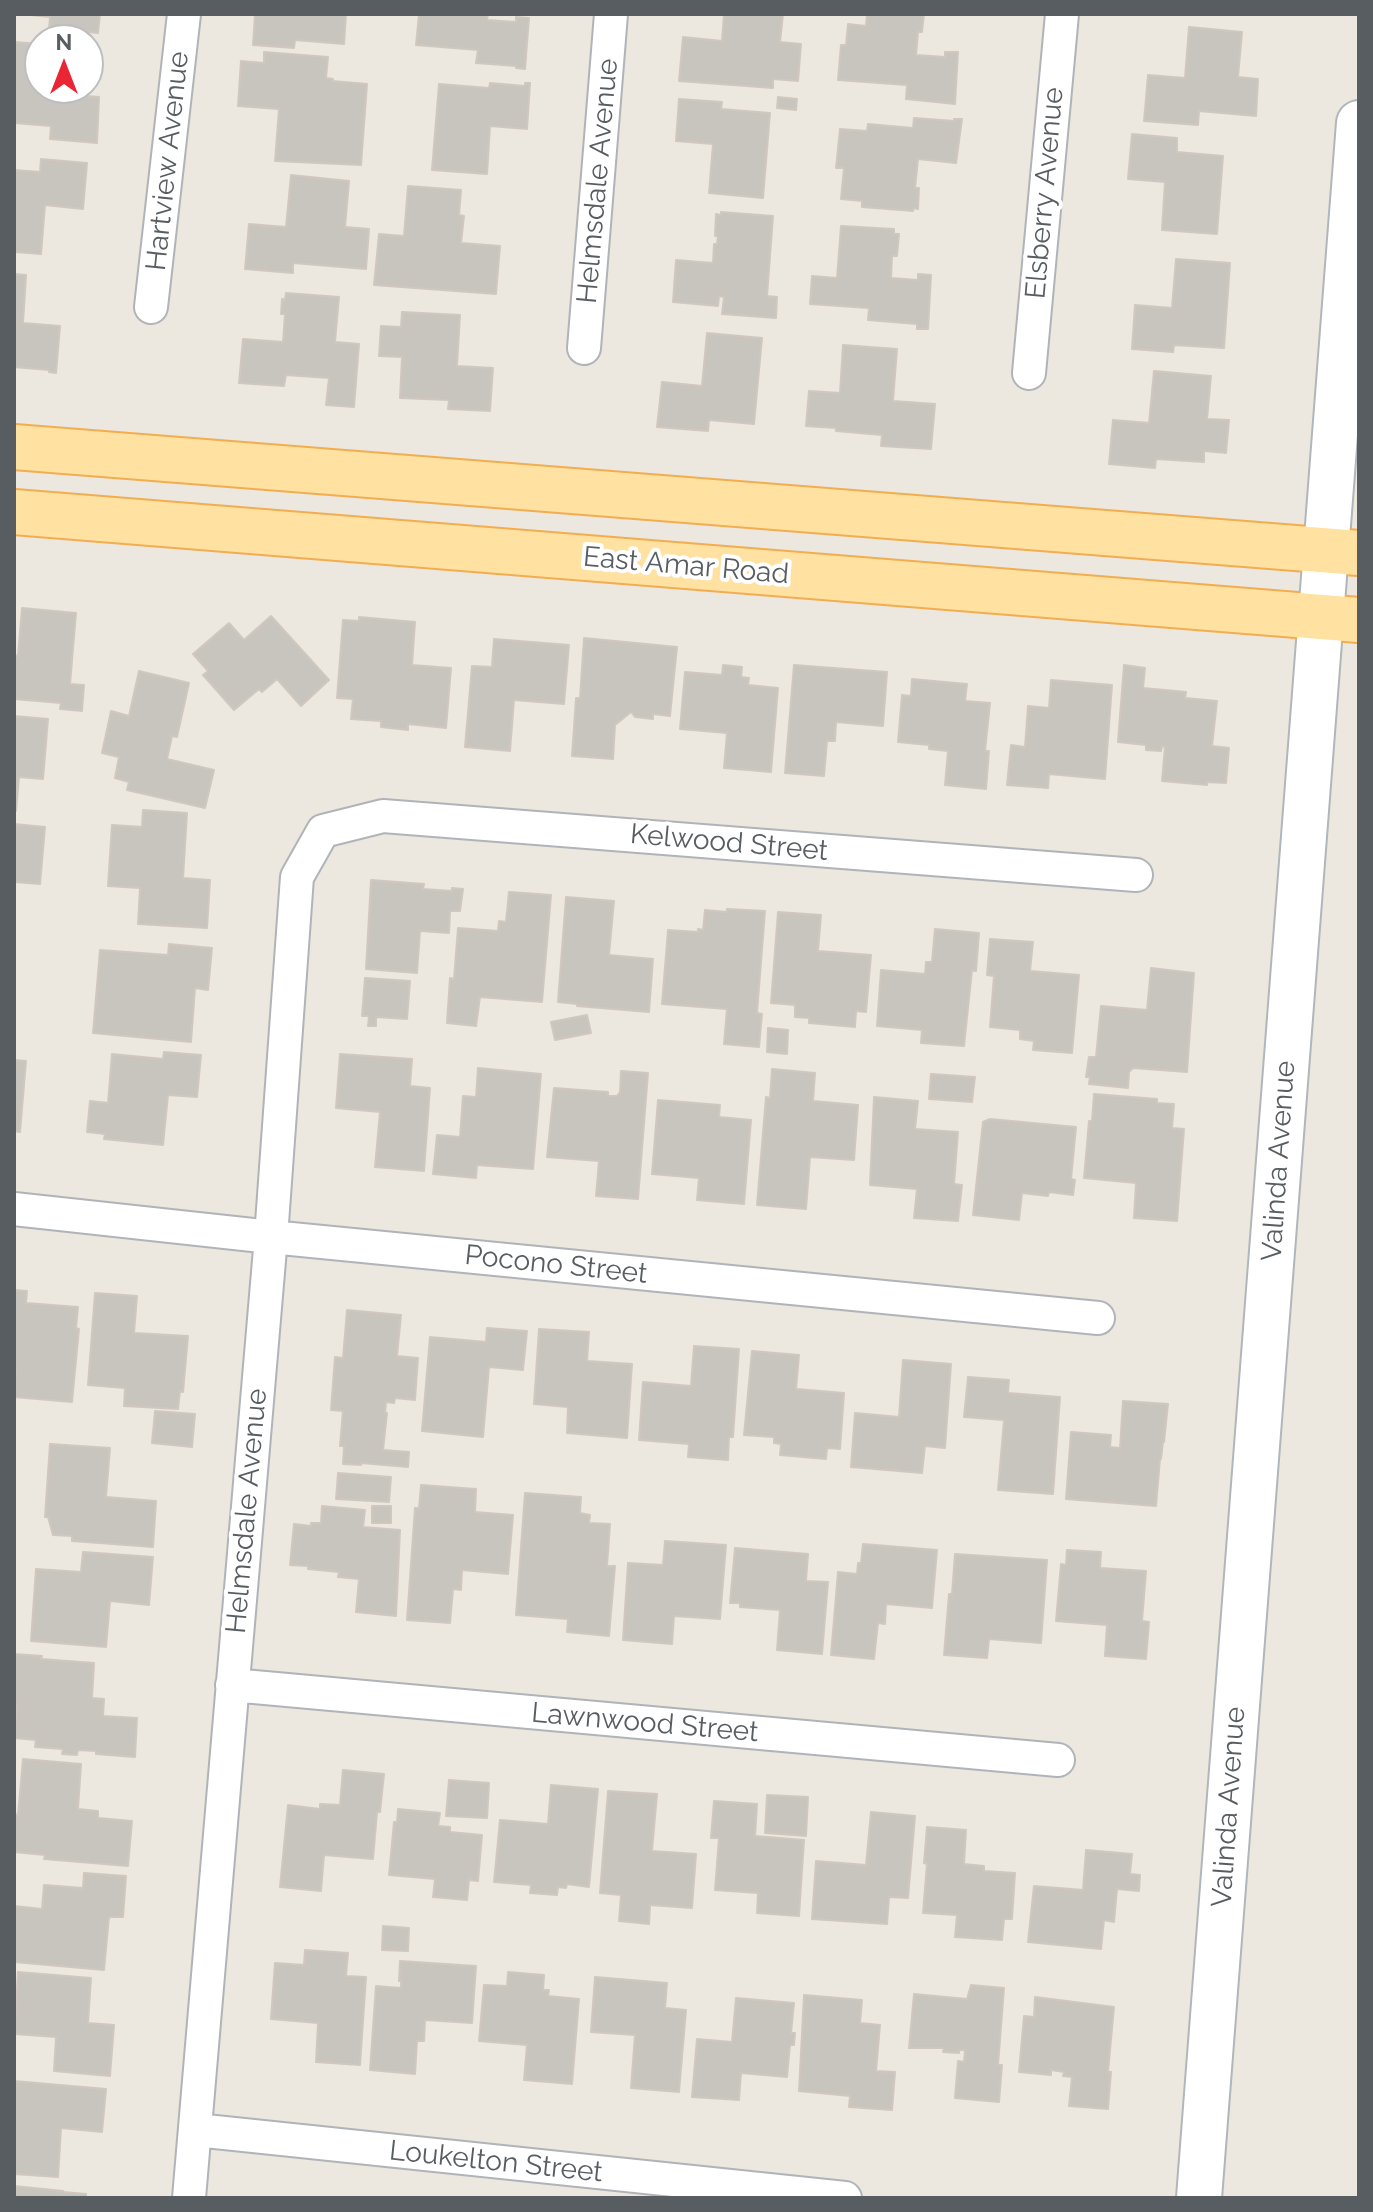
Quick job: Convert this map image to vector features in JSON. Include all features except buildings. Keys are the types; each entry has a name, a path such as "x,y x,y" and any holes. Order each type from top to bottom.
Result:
{"main road":[{"name":"Valinda Avenue","path":"1199,2198 1340,618 1359,123"},
{"path":"14,447 1342,552"},
{"name":"East Amar Road","path":"14,512 1340,618"}],"street":[{"name":"Hartview Avenue","path":"151,307 184,14"},
{"name":"Helmsdale Avenue","path":"584,348 611,14"},
{"name":"Elsberry Avenue","path":"1029,373 1062,14"},
{"name":"Kelwood Street","path":"323,831 383,816 1136,875"},
{"name":"Helmsdale Avenue","path":"189,2198 271,1237 297,877 323,831"},
{"name":"Pocono Street","path":"14,1209 1098,1318"},
{"name":"Lawnwood Street","path":"232,1685 1058,1760"},
{"name":"Loukelton Street","path":"196,2130 845,2198"}]}
